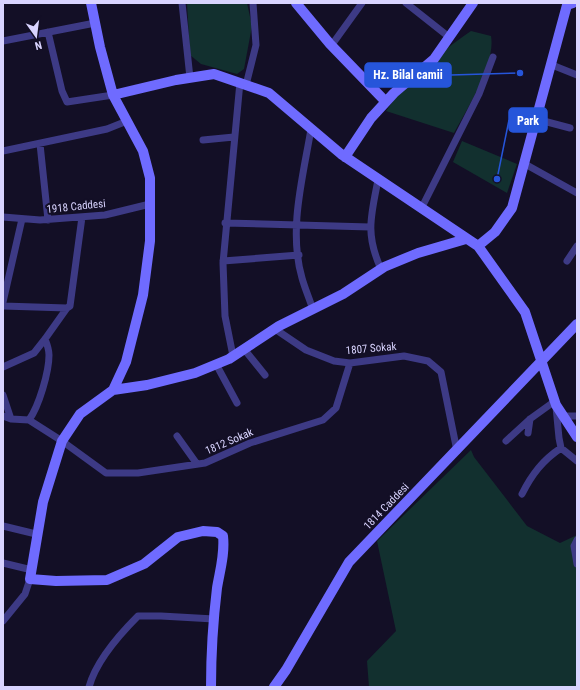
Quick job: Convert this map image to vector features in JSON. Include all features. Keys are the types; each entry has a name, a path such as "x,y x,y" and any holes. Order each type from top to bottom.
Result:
{"street":[{"path":"91,3 113,95 143,151 150,178 150,241 143,295 126,362 113,390"},
{"path":"182,3 190,78"},
{"path":"233,356 226,316 223,261 225,223 234,137 243,84 256,45 253,3"},
{"path":"296,3 331,46 386,102"},
{"path":"331,46 362,3"},
{"path":"406,3 449,37"},
{"path":"345,157 372,118 386,102 434,58 473,3"},
{"path":"558,3 567,12"},
{"path":"478,246 495,232 512,208 525,164 536,118 567,12 567,5 573,3"},
{"path":"3,41 95,23"},
{"path":"48,32 62,90 68,102 113,95 214,74 269,92 345,157 478,246 525,312 555,403 577,437"},
{"path":"421,209 479,94 493,57"},
{"path":"552,64 577,75"},
{"path":"536,118 570,128"},
{"path":"3,151 107,129 127,121"},
{"path":"311,129 299,200 298,225 299,255 302,277 313,310"},
{"path":"203,140 234,137"},
{"path":"40,144 48,220"},
{"path":"525,164 577,193"},
{"path":"378,180 370,227 373,252 381,269"},
{"name":"1918 Caddesi","path":"3,217 48,220 105,215 150,204"},
{"path":"3,366 34,353 46,340 70,303 82,217"},
{"path":"3,302 22,219"},
{"path":"225,223 370,227"},
{"path":"3,621 25,594 31,574 36,534 43,502 62,441 80,414 113,390 161,382 195,373 216,364 233,356 275,329 343,294 381,269 418,253 466,239"},
{"path":"568,261 577,246"},
{"path":"223,261 299,255"},
{"path":"3,306 67,308"},
{"name":"1814 Caddesi","path":"274,687 286,670 349,562 457,451 540,361 577,324"},
{"name":"1807 Sokak","path":"275,329 306,350 334,361 350,363 404,356 428,361 441,372 457,451"},
{"path":"3,416 11,419 29,420 37,409 48,362 49,354 46,340"},
{"path":"244,349 265,375"},
{"name":"1812 Sokak","path":"29,420 62,441 106,473 138,473 204,463 250,443 323,420 336,408 350,363"},
{"path":"216,364 237,402"},
{"path":"3,395 11,419"},
{"path":"506,441 530,419 555,403"},
{"path":"555,403 558,438 561,448 577,461"},
{"path":"563,416 577,416"},
{"path":"528,433 530,419"},
{"path":"177,436 197,464"},
{"path":"522,494 532,475 549,456 561,448"},
{"path":"3,526 36,534"},
{"path":"3,563 31,574 56,581 107,580 144,564 178,537 203,531 217,532 223,536 225,550 214,619 211,687"},
{"path":"577,540 574,546 577,564"},
{"path":"89,687 92,679 118,636 138,616 214,619"}],"green space":[{"path":"187,3 247,3 252,26 244,69 237,74 201,64 190,55"},
{"path":"471,31 491,36 489,59 473,99 454,133 386,111 404,88 425,67"},
{"path":"462,141 517,164 507,193 453,162"},
{"path":"471,450 474,457 527,526 560,543 577,535 577,687 369,687 367,661 396,631 377,541"}],"place":[{"name":"Hz. Bilal camii","path":"520,73"},
{"name":"Park","path":"497,179"}]}
